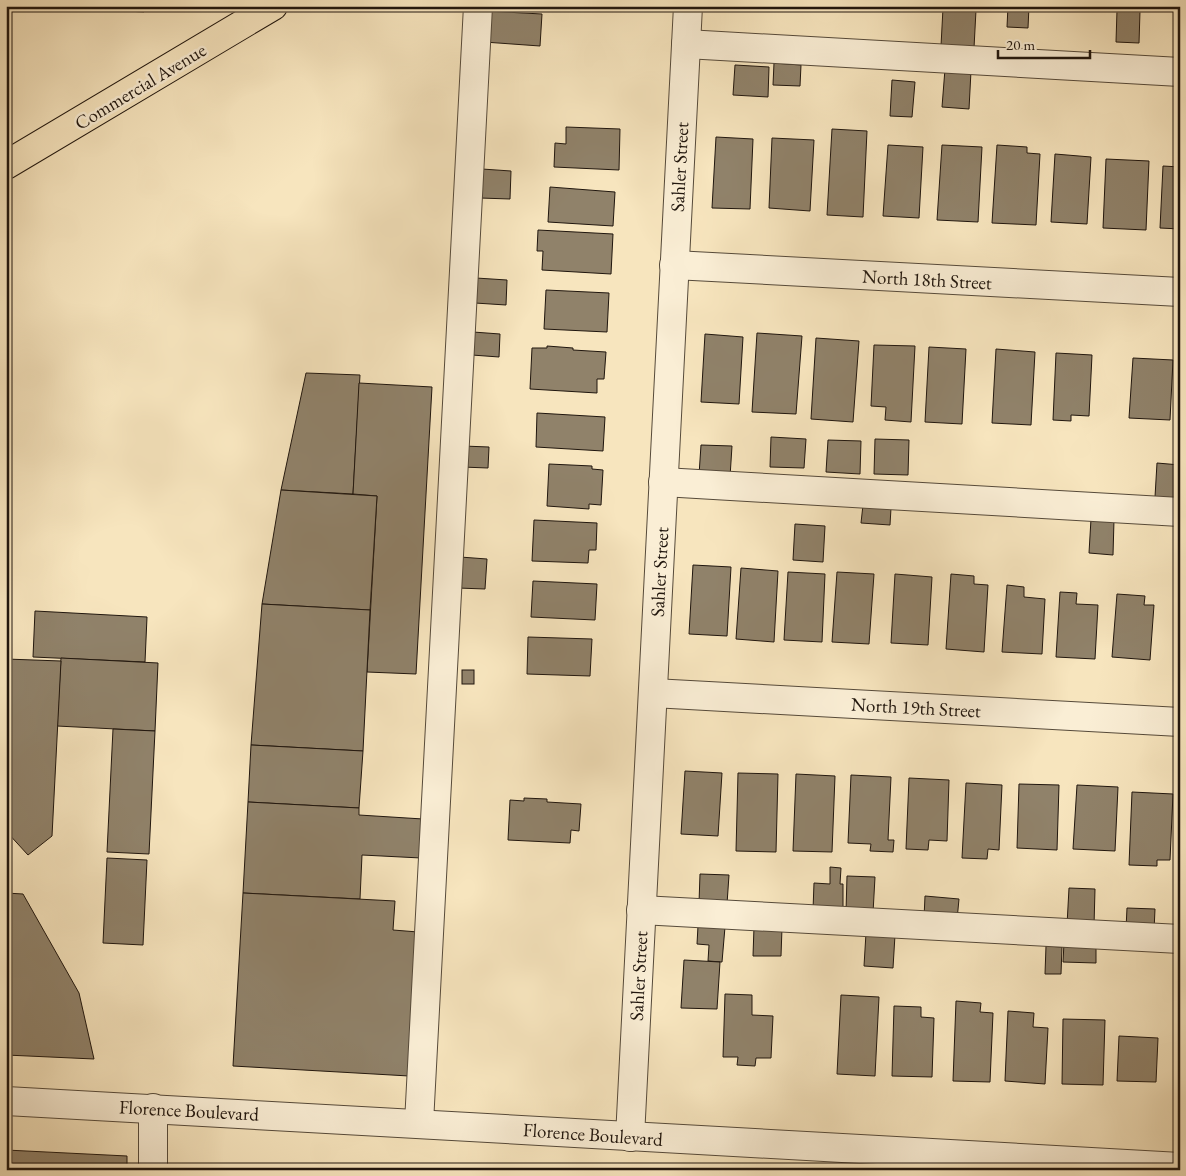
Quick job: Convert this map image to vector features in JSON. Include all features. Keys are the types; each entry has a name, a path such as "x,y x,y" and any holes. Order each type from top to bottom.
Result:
{"main road":[{"name":"Commercial Avenue","path":"6,165 273,6"}],"street":[{"path":"419,1123 478,6"},
{"name":"Sahler Street","path":"630,1137 688,6"},
{"path":"686,44 1180,72"},
{"name":"North 18th Street","path":"674,265 1180,292"},
{"path":"663,482 1180,512"},
{"name":"North 19th Street","path":"653,693 1180,722"},
{"path":"641,910 1180,939"},
{"name":"Florence Boulevard","path":"6,1101 419,1123 630,1137 826,1159 1180,1166"},
{"path":"153,1108 153,1170"}],"building":[{"path":"110,6 145,6 144,12 110,10"},
{"path":"1008,6 1029,6 1028,28 1007,27"},
{"path":"943,8 976,10 974,48 941,46"},
{"path":"1117,10 1140,11 1139,43 1116,42"},
{"path":"486,11 542,14 540,46 484,42"},
{"path":"774,63 801,65 800,86 773,85"},
{"path":"735,65 769,67 768,97 733,95"},
{"path":"945,69 971,71 969,109 942,107"},
{"path":"892,80 915,82 912,117 890,116"},
{"path":"566,127 620,129 619,170 554,167 555,143 566,144"},
{"path":"832,129 867,131 863,217 827,215"},
{"path":"716,137 753,139 750,209 712,208"},
{"path":"772,138 814,140 810,211 769,208"},
{"path":"888,145 923,147 919,218 883,216"},
{"path":"942,145 982,147 978,222 937,220"},
{"path":"997,145 1027,147 1027,153 1040,154 1036,225 992,223"},
{"path":"1055,154 1091,157 1087,224 1051,222"},
{"path":"1106,159 1149,161 1146,230 1103,228"},
{"path":"1163,166 1180,167 1180,229 1160,228"},
{"path":"482,169 511,171 510,199 480,198"},
{"path":"550,187 615,192 613,226 548,222"},
{"path":"538,230 613,234 611,274 542,270 543,251 537,251"},
{"path":"476,278 507,280 506,305 475,303"},
{"path":"546,290 609,293 607,332 544,329"},
{"path":"473,332 500,334 499,357 472,355"},
{"path":"757,333 802,336 796,414 752,412"},
{"path":"705,334 743,337 739,404 701,402"},
{"path":"816,338 859,341 853,422 811,419"},
{"path":"874,345 915,346 911,422 885,420 886,407 871,406"},
{"path":"547,346 606,352 604,379 597,379 597,393 530,389 532,348 547,348"},
{"path":"929,347 966,349 962,424 925,422"},
{"path":"996,349 1035,352 1031,425 992,423"},
{"path":"1056,353 1092,355 1089,416 1071,415 1071,421 1053,420"},
{"path":"1133,358 1173,360 1170,420 1129,418"},
{"path":"306,373 360,375 353,494 281,490"},
{"path":"359,383 432,387 416,674 367,672 377,496 353,494"},
{"path":"537,413 605,417 603,451 536,447"},
{"path":"771,437 806,439 804,468 770,467"},
{"path":"875,439 909,440 908,475 874,474"},
{"path":"828,440 861,441 860,474 826,472"},
{"path":"701,445 732,446 730,477 699,475"},
{"path":"463,446 489,447 488,468 462,467"},
{"path":"1157,463 1180,465 1180,499 1155,497"},
{"path":"549,464 592,466 592,469 603,470 601,505 589,504 589,509 547,506"},
{"path":"281,490 377,496 370,610 262,604"},
{"path":"863,505 891,508 890,525 861,523"},
{"path":"1091,519 1114,520 1113,555 1089,553"},
{"path":"534,520 597,523 596,550 589,550 588,563 532,561"},
{"path":"795,524 825,526 823,562 793,560"},
{"path":"460,557 487,559 485,589 458,588"},
{"path":"693,565 731,567 727,636 689,634"},
{"path":"741,568 778,571 774,642 736,639"},
{"path":"788,572 825,574 822,642 784,640"},
{"path":"837,572 874,574 869,644 832,642"},
{"path":"895,574 932,577 928,645 891,643"},
{"path":"951,574 974,576 974,584 988,585 984,652 946,649"},
{"path":"533,581 597,584 595,620 531,617"},
{"path":"1007,585 1024,587 1024,597 1045,599 1042,654 1002,652"},
{"path":"1060,592 1077,593 1076,604 1098,605 1095,659 1056,657"},
{"path":"1117,594 1145,596 1144,605 1154,605 1150,660 1112,657"},
{"path":"262,604 370,610 363,751 251,745"},
{"path":"35,611 147,617 145,662 33,657"},
{"path":"528,637 592,639 590,676 527,674"},
{"path":"61,658 158,663 155,731 57,726"},
{"path":"6,659 61,661 52,836 28,855 6,831"},
{"path":"462,670 474,670 474,684 462,684"},
{"path":"113,729 155,731 149,854 107,852"},
{"path":"251,745 363,751 359,808 248,802"},
{"path":"685,771 722,773 718,836 681,834"},
{"path":"738,773 778,774 776,852 736,851"},
{"path":"796,774 835,776 832,852 793,851"},
{"path":"851,775 891,777 888,840 894,840 893,852 870,851 871,844 848,843"},
{"path":"909,778 949,780 947,841 929,840 928,850 906,849"},
{"path":"966,783 1002,785 999,850 988,849 987,859 962,858"},
{"path":"1019,784 1059,785 1057,850 1017,848"},
{"path":"1077,785 1118,787 1115,851 1073,849"},
{"path":"1132,792 1173,794 1170,860 1157,860 1157,866 1129,865"},
{"path":"524,798 547,799 547,802 581,804 579,831 571,830 570,843 508,840 510,800 524,801"},
{"path":"248,802 359,808 359,815 423,819 421,858 362,855 360,899 243,893"},
{"path":"107,858 147,860 143,945 103,943"},
{"path":"830,867 841,868 840,884 843,884 843,911 813,910 814,883 830,884"},
{"path":"700,874 729,875 727,904 699,903"},
{"path":"847,876 875,877 873,913 846,912"},
{"path":"1069,888 1095,889 1094,926 1067,925"},
{"path":"6,893 23,894 79,993 94,1059 6,1055"},
{"path":"243,893 395,901 393,930 418,932 409,1076 233,1066"},
{"path":"925,896 959,899 957,920 924,918"},
{"path":"1127,908 1155,909 1154,931 1126,929"},
{"path":"698,926 725,927 722,962 708,961 709,945 697,944"},
{"path":"754,927 782,928 781,956 753,956"},
{"path":"866,933 895,935 893,968 864,966"},
{"path":"1064,943 1096,944 1096,963 1063,962"},
{"path":"1046,946 1062,947 1061,974 1045,974"},
{"path":"684,960 720,962 717,1009 681,1008"},
{"path":"725,994 752,995 752,1015 773,1016 771,1058 756,1058 755,1066 737,1065 738,1057 723,1057"},
{"path":"841,995 879,997 875,1076 837,1074"},
{"path":"956,1001 981,1003 980,1012 993,1013 990,1082 953,1081"},
{"path":"894,1006 921,1007 921,1017 934,1018 932,1077 892,1076"},
{"path":"1008,1011 1034,1013 1033,1027 1048,1028 1045,1084 1005,1081"},
{"path":"1063,1019 1105,1020 1103,1085 1062,1084"},
{"path":"1180,1022 1180,1092 1176,1091"},
{"path":"1119,1036 1158,1038 1156,1082 1117,1081"},
{"path":"6,1150 127,1156 127,1170 6,1170"}]}
